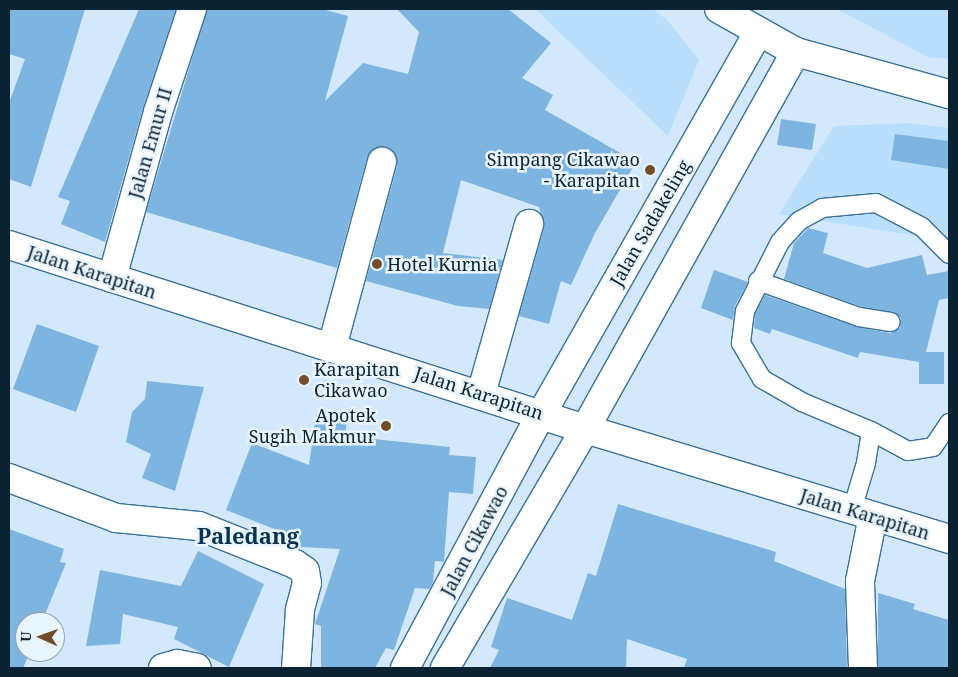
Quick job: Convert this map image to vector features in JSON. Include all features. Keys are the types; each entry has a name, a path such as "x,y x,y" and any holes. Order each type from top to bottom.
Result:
{"street":[{"name":"Jalan Emur II","path":"112,278 158,112 192,9"},
{"path":"719,9 758,33 796,52 949,94"},
{"name":"Jalan Sadakeling","path":"542,413 758,33"},
{"path":"585,429 796,52"},
{"path":"332,347 382,162"},
{"path":"481,394 529,224"},
{"name":"Jalan Karapitan","path":"9,245 542,413 585,429 949,539"},
{"name":"Jalan Cikawao","path":"405,668 542,413"},
{"name":"Jalan Cikawao","path":"445,668 585,429"},
{"path":"9,478 116,518 199,526 295,564 305,571 307,583 300,610 296,668"},
{"path":"862,513 860,581 863,668"},
{"path":"162,668 177,664 197,668"}],"lane":[{"path":"949,254 922,227 876,203 822,208 799,221 780,242 758,281 745,310 741,343 762,379 802,402 871,431 908,451 933,447 949,423"},
{"path":"758,281 859,317 891,322"},
{"path":"862,513 871,431"}],"shaded area":[{"path":"535,9 652,9 667,20 699,60 668,136"},
{"path":"837,9 949,9 949,59 928,57"},
{"path":"910,123 949,128 949,241 779,214 834,126"}],"building":[{"path":"9,9 85,9 31,187 9,179 9,103 25,59 9,54"},
{"path":"139,9 176,9 143,108 105,242 61,224 70,201 58,197"},
{"path":"207,9 322,9 348,16 325,101 363,63 408,74 419,32 397,9 508,9 551,43 522,78 553,95 545,110 636,162 595,233 571,285 561,281 549,324 519,316 544,228 539,207 461,180 443,253 503,260 489,309 458,306 366,281 397,166 397,158 387,147 378,147 367,158 337,268 146,212"},
{"path":"781,119 816,124 812,150 777,145"},
{"path":"895,134 949,141 949,169 891,160"},
{"path":"808,228 828,233 823,253 867,268 922,255 927,275 949,271 949,298 939,300 926,352 944,352 944,384 919,384 919,362 860,352 858,358 772,329 770,334 754,328 755,314 765,295 857,327 890,333 900,328 901,318 893,312 862,307 784,279 794,243"},
{"path":"714,270 748,282 735,306 733,320 701,308"},
{"path":"37,324 99,346 76,412 13,389"},
{"path":"147,381 204,387 175,491 142,478 151,454 126,442 132,412 145,399"},
{"path":"316,414 347,418 345,436 450,447 449,455 476,457 473,494 449,492 444,562 435,561 433,582 430,589 415,588 394,650 386,648 375,668 321,668 321,626 315,624 340,549 300,547 300,539 226,510 252,443 309,465"},
{"path":"618,504 776,552 774,561 845,589 847,668 684,668 687,659 627,639 626,668 490,668 499,650 491,647 507,598 572,620 588,573 596,576"},
{"path":"9,529 64,549 60,562 66,563 46,612 15,612 15,662 26,662 23,668 9,668"},
{"path":"198,551 264,584 229,667 174,639 178,627 123,614 120,644 86,646 100,570 181,586"},
{"path":"878,593 915,604 913,609 949,620 949,668 878,668"}],"place":[{"name":"Simpang Cikawao - Karapitan","path":"650,170"},
{"name":"Hotel Kurnia","path":"377,264"},
{"name":"Karapitan Cikawao","path":"304,380"},
{"name":"Apotek Sugih Makmur","path":"386,426"}],"district":[{"name":"Paledang","path":"248,536"}]}
